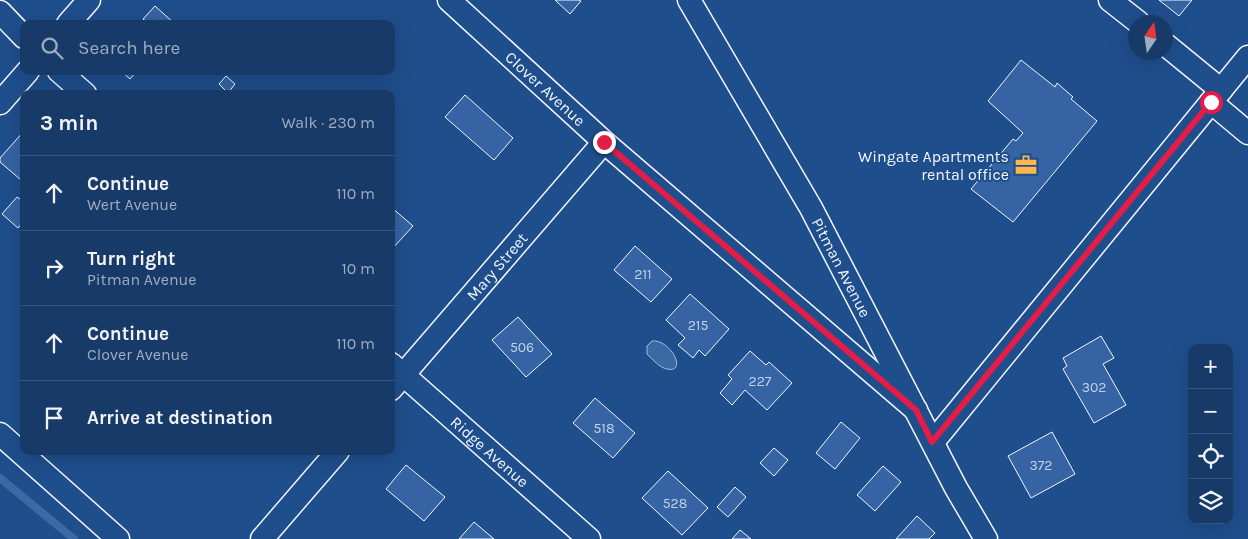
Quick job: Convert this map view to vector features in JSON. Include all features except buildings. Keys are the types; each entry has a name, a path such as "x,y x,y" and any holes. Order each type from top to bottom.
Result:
{"street":[{"path":"72,20 89,0"},
{"name":"Clover Avenue","path":"449,0 604,142 916,410"},
{"name":"Pitman Avenue","path":"689,0 811,208 956,488 986,539"},
{"path":"1110,0 1129,15"},
{"path":"0,12 20,33"},
{"path":"1173,52 1216,96 1248,133"},
{"path":"932,442 1248,57"},
{"path":"0,103 24,75"},
{"path":"64,75 81,90"},
{"name":"Mary Street","path":"395,376 604,142"},
{"name":"Ridge Avenue","path":"395,376 588,539"},
{"path":"0,434 20,452"},
{"path":"24,455 118,539"},
{"path":"262,539 335,455"}],"water":[{"path":"652,341 659,342 671,350 676,362 676,366 673,369 662,367 647,354 647,346"}],"waterway":[{"path":"0,478 74,539"}],"place":[{"name":"Wingate Apartments rental office","path":"1026,165"}],"route":[{"path":"604,142 916,410 932,442 1211,102"}]}
